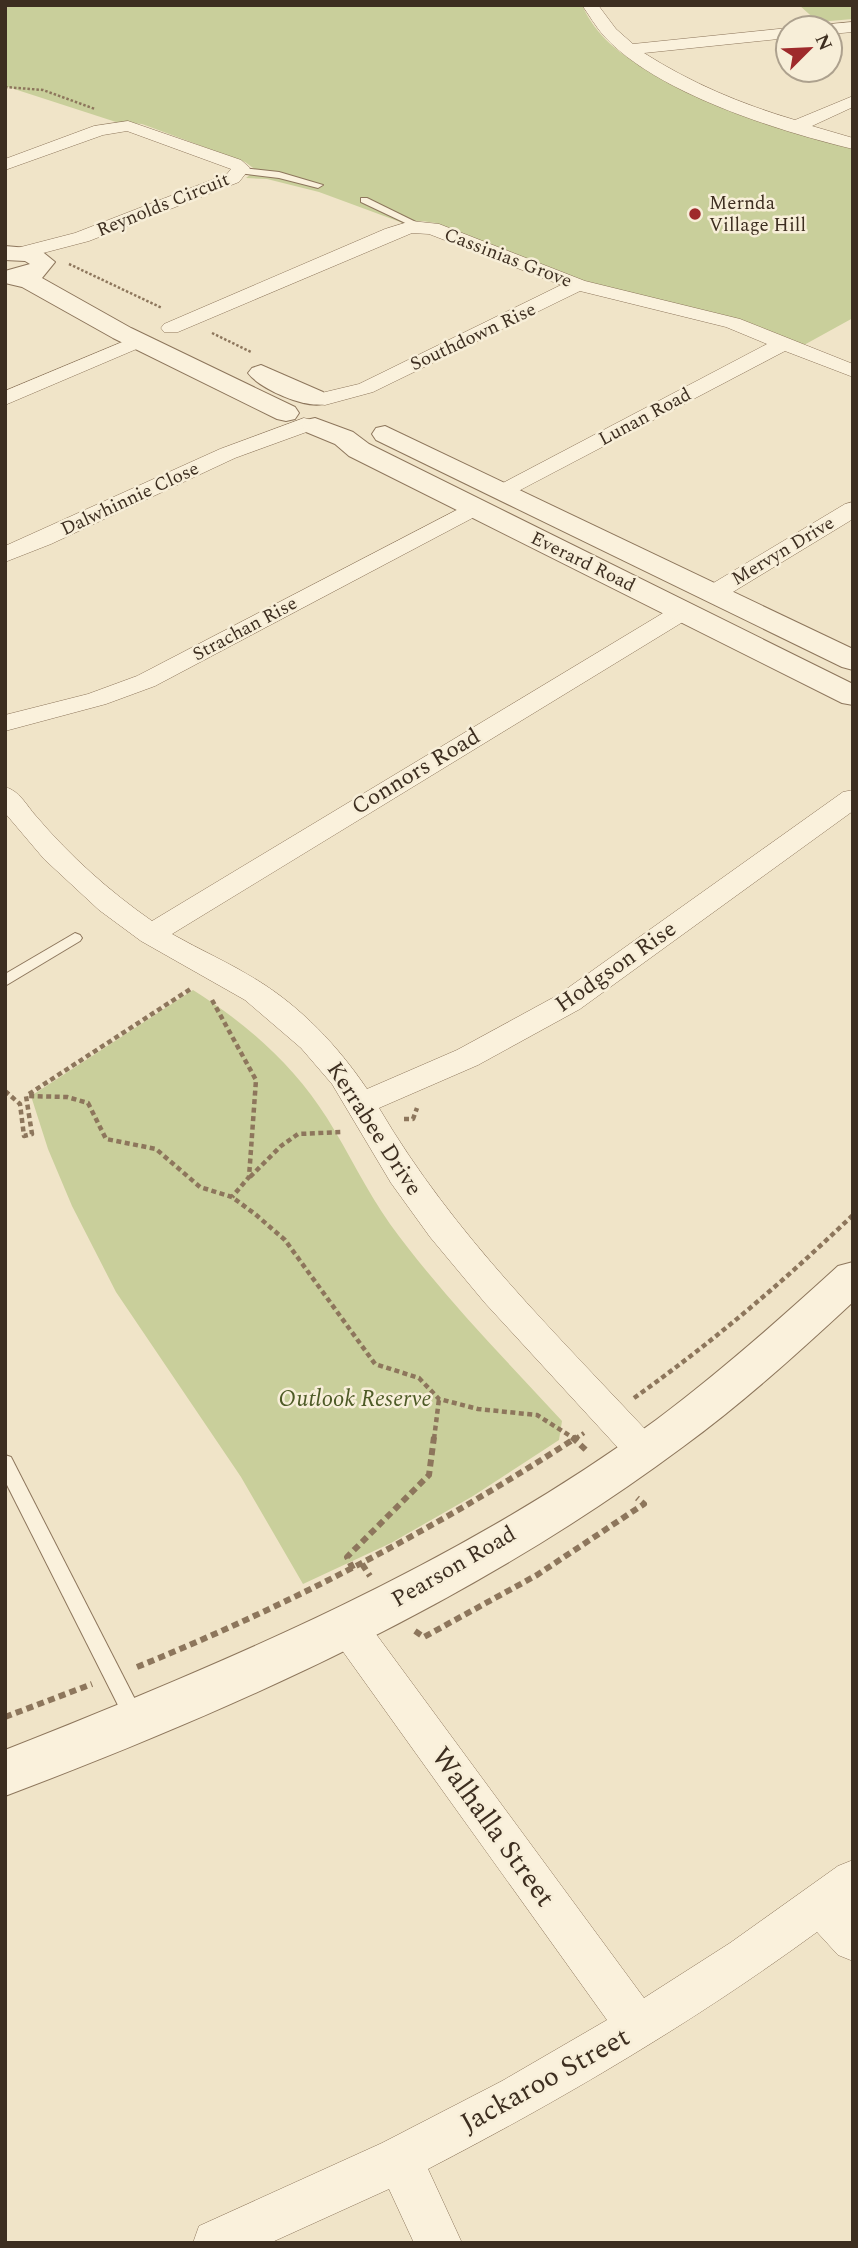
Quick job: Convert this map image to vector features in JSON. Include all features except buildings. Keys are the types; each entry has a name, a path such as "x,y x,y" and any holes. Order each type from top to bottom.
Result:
{"street":[{"path":"590,5 604,28 628,50 659,71 690,86 853,144"},
{"path":"628,50 774,34"},
{"path":"797,126 853,101"},
{"name":"Reynolds Circuit","path":"5,165 100,130 128,126 235,164 242,171 233,178 17,264"},
{"name":"Cassinias Grove","path":"162,324 392,233 421,227 432,228 578,285 733,323 853,371"},
{"path":"17,264 104,295"},
{"name":"Everard Road","path":"17,264 30,281 139,341 315,412 359,422 853,661"},
{"name":"Southdown Rise","path":"315,412 578,285"},
{"path":"162,324 199,342"},
{"path":"5,399 139,341"},
{"name":"Lunan Road","path":"505,491 785,343"},
{"name":"Everard Road","path":"243,363 286,388 359,450 853,696"},
{"name":"Dalwhinnie Close","path":"5,555 43,541 315,412"},
{"name":"Strachan Rise","path":"5,723 97,699 146,681 474,508"},
{"name":"Mervyn Drive","path":"714,593 853,509"},
{"path":"574,557 605,541"},
{"name":"Connors Road","path":"151,934 682,612"},
{"name":"Kerrabee Drive","path":"5,795 51,852 96,894 151,934 247,988 280,1011 314,1042 361,1103 414,1192 465,1258 644,1451"},
{"name":"Hodgson Rise","path":"361,1103 418,1081 522,1031 569,1002 853,798"},
{"name":"Pearson Road","path":"5,1773 135,1721 348,1627 457,1569 644,1451 715,1398 853,1277"},
{"name":"Walhalla Street","path":"348,1627 639,2027"},
{"path":"837,1892 853,1940"},
{"name":"Jackaroo Street","path":"216,2243 398,2159 542,2084 639,2027 837,1892"},
{"path":"398,2159 439,2243"}],"lane":[{"path":"242,171 279,175 318,185"},
{"path":"364,200 421,227"},
{"path":"5,981 75,938"},
{"path":"5,1462 135,1721"}],"path":[{"path":"5,88 43,90 103,112"},
{"path":"26,1096 196,986"},
{"path":"208,994 256,1080 249,1177"},
{"path":"5,1091 20,1104 24,1136 32,1134 26,1096"},
{"path":"5,1717 178,1651 353,1569 444,1520 575,1439 537,1415 478,1409 439,1399 419,1378 375,1364 285,1240 232,1198 200,1187 156,1149 106,1139 86,1102 40,1094 26,1096"},
{"path":"232,1198 249,1177 281,1146 298,1134 341,1130"},
{"path":"638,1395 709,1344 781,1284 853,1215"},
{"path":"353,1569 347,1557 429,1475 439,1399"}],"green space":[{"path":"5,5 582,5 594,26 610,43 648,70 853,148 853,318 804,345 724,315 594,285 436,223 403,223 319,192 267,179 246,178 256,170 245,162 142,124 116,122 5,86"},
{"path":"799,5 853,5 853,19 844,20 844,14 809,14"},
{"name":"Outlook Reserve","path":"193,990 268,1046 299,1080 327,1118 381,1211 410,1250 473,1325 562,1421 559,1440 473,1496 391,1543 303,1584 241,1477 116,1292 72,1206 48,1149 31,1096"}],"place":[{"name":"Mernda Village Hill","path":"695,214"}]}
